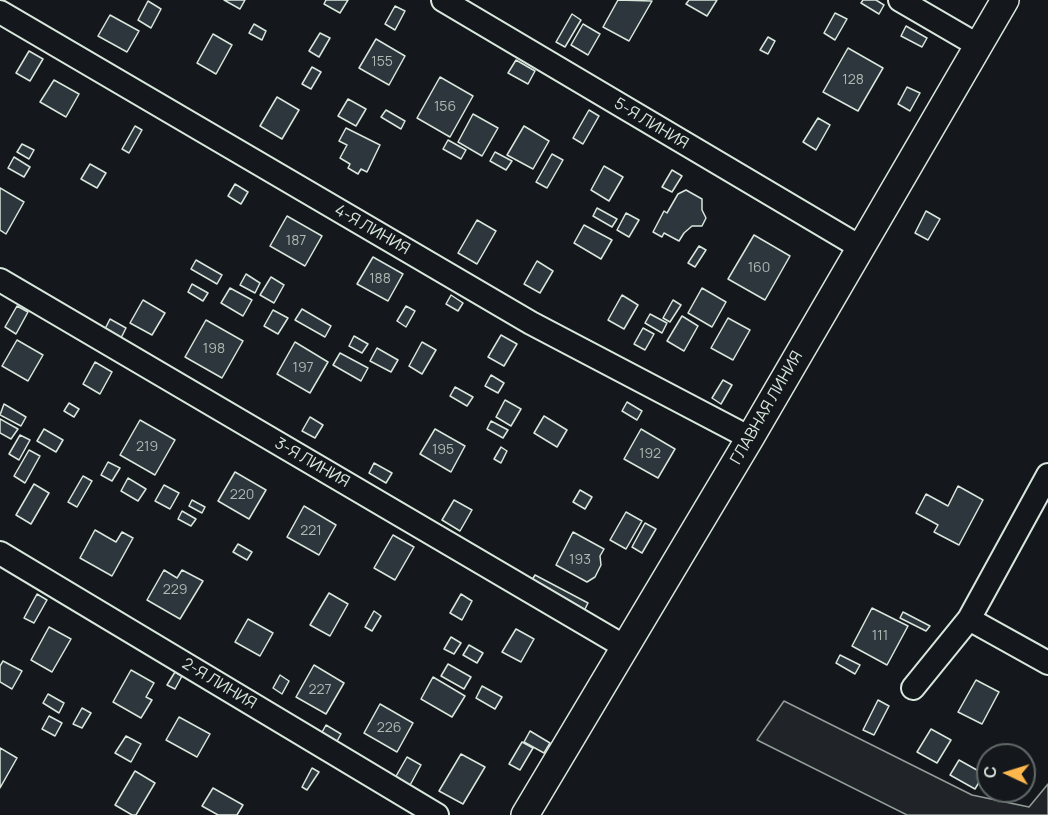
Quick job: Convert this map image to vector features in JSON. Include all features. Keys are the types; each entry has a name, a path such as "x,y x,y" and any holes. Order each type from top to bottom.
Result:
{"street":[{"name":"5-Я ЛИНИЯ","path":"443,0 860,247"},
{"path":"900,0 979,46"},
{"name":"ГЛАВНАЯ ЛИНИЯ","path":"525,815 750,438 1005,0"},
{"name":"4-Я ЛИНИЯ","path":"0,12 531,323 750,438"},
{"name":"3-Я ЛИНИЯ","path":"0,280 625,647"},
{"path":"913,688 969,619 1048,475"},
{"name":"2-Я ЛИНИЯ","path":"0,554 437,815"},
{"path":"969,619 1048,663"}],"shaded area":[{"path":"784,701 976,796 976,803 1010,803 1029,807 1032,803 1036,803 1036,799 1048,784 1048,815 907,815 757,740"}],"building":[{"path":"224,0 245,0 240,9"},
{"path":"326,0 348,0 340,13 324,4"},
{"path":"618,0 652,1 629,41 603,27"},
{"path":"689,0 717,0 707,16 686,4"},
{"path":"863,0 876,0 884,5 879,14 861,3"},
{"path":"148,1 161,9 151,28 138,20"},
{"path":"395,6 405,11 395,30 385,24"},
{"path":"835,13 847,19 835,40 824,33"},
{"path":"572,14 581,20 565,47 556,42"},
{"path":"110,15 139,31 127,52 98,36"},
{"path":"254,24 266,31 262,40 249,33"},
{"path":"583,24 600,34 588,55 571,45"},
{"path":"906,26 927,38 922,47 901,36"},
{"path":"320,33 330,38 319,57 309,51"},
{"path":"213,34 232,45 216,74 197,63"},
{"path":"768,37 775,41 768,54 760,50"},
{"path":"376,39 405,56 389,85 359,68"},
{"path":"848,48 883,68 858,111 823,92"},
{"path":"29,51 43,59 30,81 16,73"},
{"path":"516,60 535,71 528,84 508,73"},
{"path":"312,67 321,72 311,89 302,84"},
{"path":"440,77 473,96 450,137 417,118"},
{"path":"54,80 79,94 66,117 40,102"},
{"path":"907,87 920,93 910,111 898,104"},
{"path":"277,97 299,110 282,139 260,126"},
{"path":"348,99 366,109 356,126 338,116"},
{"path":"386,110 405,121 401,129 381,117"},
{"path":"589,110 599,116 583,144 573,138"},
{"path":"473,114 498,128 482,156 458,142"},
{"path":"818,118 830,125 816,150 803,142"},
{"path":"135,126 142,130 129,153 122,149"},
{"path":"524,126 549,141 533,169 507,155"},
{"path":"346,128 380,145 367,172 361,169 358,174 348,168 350,164 340,158 347,145 339,141"},
{"path":"448,140 466,150 461,159 443,149"},
{"path":"22,144 34,150 29,159 17,152"},
{"path":"495,152 512,161 506,170 490,161"},
{"path":"552,154 563,160 547,188 536,182"},
{"path":"14,157 30,167 24,177 8,168"},
{"path":"90,164 106,173 97,188 81,179"},
{"path":"604,166 623,177 609,201 591,190"},
{"path":"672,170 682,176 672,192 662,187"},
{"path":"235,184 248,192 241,204 228,196"},
{"path":"0,188 24,202 6,234 0,230"},
{"path":"686,190 702,199 702,210 706,218 702,226 692,226 679,241 664,233 662,237 653,232 664,211 667,213 678,194"},
{"path":"597,208 617,219 612,227 593,216"},
{"path":"926,211 940,219 928,240 915,233"},
{"path":"626,213 639,220 629,237 617,230"},
{"path":"287,216 322,236 305,266 270,246"},
{"path":"477,220 496,231 477,264 458,253"},
{"path":"584,225 612,240 601,259 574,243"},
{"path":"754,235 790,256 765,300 728,279"},
{"path":"699,246 706,250 695,267 688,263"},
{"path":"373,257 403,274 388,301 357,284"},
{"path":"196,260 222,275 217,284 191,269"},
{"path":"537,261 553,271 540,293 524,284"},
{"path":"246,274 260,283 255,293 240,285"},
{"path":"271,277 284,285 274,303 260,295"},
{"path":"192,284 208,293 203,301 188,292"},
{"path":"230,288 252,300 243,316 221,303"},
{"path":"702,288 726,302 712,327 688,313"},
{"path":"451,295 463,303 458,311 446,304"},
{"path":"622,295 638,305 624,329 608,320"},
{"path":"143,300 165,313 152,335 130,323"},
{"path":"673,300 681,305 670,322 663,318"},
{"path":"17,306 28,312 16,334 5,327"},
{"path":"406,306 415,311 406,327 397,321"},
{"path":"302,309 331,326 325,337 295,320"},
{"path":"273,310 288,318 278,334 264,326"},
{"path":"650,314 667,323 662,333 645,323"},
{"path":"682,316 698,326 684,351 667,341"},
{"path":"728,318 750,330 733,360 711,348"},
{"path":"110,319 126,328 120,340 104,331"},
{"path":"206,320 243,341 222,378 185,357"},
{"path":"643,328 654,334 645,350 634,344"},
{"path":"501,335 517,344 504,366 488,357"},
{"path":"354,336 368,344 362,353 349,346"},
{"path":"17,340 43,355 28,381 2,366"},
{"path":"295,342 328,362 310,393 277,374"},
{"path":"422,342 436,350 422,374 409,366"},
{"path":"377,348 398,360 391,372 370,361"},
{"path":"340,353 368,368 361,381 333,365"},
{"path":"95,362 112,372 100,394 83,384"},
{"path":"491,375 504,383 498,393 485,386"},
{"path":"723,380 732,385 721,404 712,398"},
{"path":"455,387 473,397 467,406 450,396"},
{"path":"505,400 521,409 511,426 496,417"},
{"path":"627,402 642,411 637,420 622,411"},
{"path":"69,403 79,409 74,417 64,411"},
{"path":"4,404 26,417 21,426 0,415"},
{"path":"544,416 567,430 557,447 534,433"},
{"path":"310,417 323,425 315,438 302,431"},
{"path":"0,419 18,429 11,439 0,433"},
{"path":"140,420 175,440 155,475 120,455"},
{"path":"491,421 508,430 503,438 487,429"},
{"path":"44,429 63,440 56,452 37,441"},
{"path":"435,429 465,446 451,472 420,454"},
{"path":"641,429 675,449 658,478 624,459"},
{"path":"20,435 30,440 19,460 9,454"},
{"path":"501,447 507,451 501,463 494,459"},
{"path":"29,450 40,456 25,483 14,476"},
{"path":"108,462 120,468 112,481 101,475"},
{"path":"374,463 392,473 386,483 369,473"},
{"path":"235,472 266,490 249,519 218,501"},
{"path":"83,476 92,481 77,507 68,502"},
{"path":"128,478 146,489 138,501 121,491"},
{"path":"34,484 49,493 31,524 16,515"},
{"path":"164,485 179,493 170,509 155,501"},
{"path":"958,486 983,500 959,545 934,532 938,525 916,513 926,494 948,506"},
{"path":"580,490 592,497 585,509 573,502"},
{"path":"192,500 205,507 202,513 189,506"},
{"path":"454,500 472,510 460,531 442,520"},
{"path":"304,506 336,525 319,555 287,537"},
{"path":"182,511 196,519 191,526 178,519"},
{"path":"626,512 642,521 626,549 610,540"},
{"path":"645,523 656,529 642,553 632,547"},
{"path":"95,530 116,542 122,532 133,538 112,576 80,558"},
{"path":"573,532 604,549 600,556 601,565 595,577 587,582 556,565"},
{"path":"393,535 414,547 395,580 374,568"},
{"path":"238,544 252,552 247,560 233,552"},
{"path":"164,570 177,578 182,570 203,581 180,619 147,600"},
{"path":"535,575 588,603 583,613 529,585"},
{"path":"329,593 348,604 330,636 310,625"},
{"path":"37,594 47,600 34,623 24,618"},
{"path":"461,594 472,601 462,620 450,613"},
{"path":"872,608 908,626 887,665 852,646"},
{"path":"374,611 381,616 372,631 365,627"},
{"path":"903,612 930,626 926,631 900,618"},
{"path":"248,619 273,633 260,656 235,642"},
{"path":"49,627 71,639 52,672 31,660"},
{"path":"516,629 534,639 521,662 502,652"},
{"path":"451,637 461,643 454,654 444,649"},
{"path":"469,645 483,653 477,663 463,655"},
{"path":"840,655 860,665 855,674 836,663"},
{"path":"3,661 22,671 12,689 0,682 0,666"},
{"path":"448,664 471,677 464,689 441,676"},
{"path":"314,665 344,683 326,714 296,697"},
{"path":"131,670 154,683 146,697 152,700 141,718 113,702"},
{"path":"175,672 182,676 175,689 167,685"},
{"path":"280,675 289,681 282,694 273,688"},
{"path":"433,677 465,696 452,717 421,699"},
{"path":"976,680 999,692 982,724 958,712"},
{"path":"482,686 502,697 495,709 476,698"},
{"path":"48,694 64,703 59,713 43,703"},
{"path":"878,700 889,706 874,735 863,730"},
{"path":"380,704 413,723 397,752 364,733"},
{"path":"82,708 91,713 82,728 73,724"},
{"path":"49,716 62,723 55,736 42,729"},
{"path":"179,717 210,734 197,757 166,740"},
{"path":"326,725 341,734 336,743 321,734"},
{"path":"931,729 951,740 937,763 917,752"},
{"path":"530,731 550,743 544,753 524,742"},
{"path":"126,736 141,744 131,762 115,753"},
{"path":"522,742 533,748 520,770 509,764"},
{"path":"0,748 17,758 0,788"},
{"path":"461,754 485,767 463,804 439,791"},
{"path":"407,757 421,765 409,787 395,778"},
{"path":"959,760 976,770 976,787 975,789 950,775"},
{"path":"312,768 319,772 307,790 302,787"},
{"path":"135,771 155,783 136,815 132,815 115,805"},
{"path":"213,788 243,805 237,815 218,815 202,806"}]}
